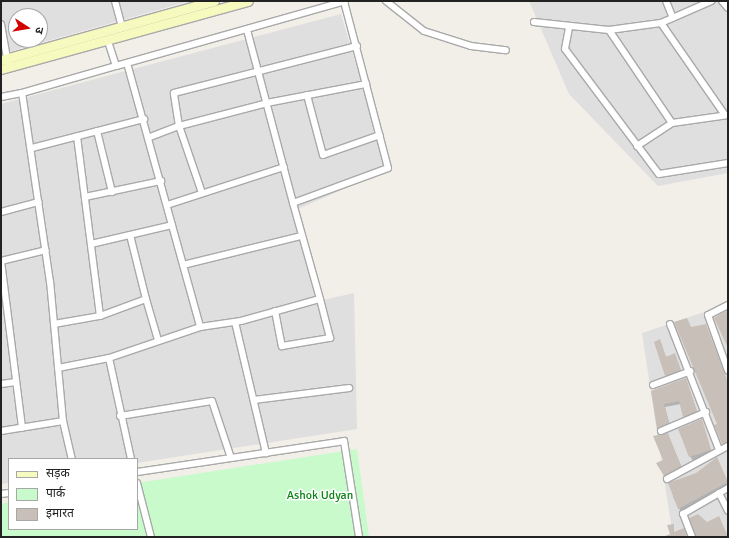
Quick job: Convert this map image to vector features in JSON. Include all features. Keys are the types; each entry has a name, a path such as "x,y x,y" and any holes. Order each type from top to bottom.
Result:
{"main road":[{"path":"4,63 214,1"},
{"path":"4,63 108,41 248,1"}],"street":[{"path":"115,1 122,27"},
{"path":"1,98 247,30 345,1 388,168 293,204"},
{"path":"386,1 424,31 471,46 506,50"},
{"path":"666,1 672,18"},
{"path":"534,22 570,28 609,30 661,23 711,1"},
{"path":"722,1 728,8"},
{"path":"637,146 672,123 726,115 661,23"},
{"path":"1,24 4,63"},
{"path":"570,28 564,49 659,174 728,163"},
{"path":"247,30 301,236 330,338 282,346 275,311"},
{"path":"609,30 672,123"},
{"path":"108,41 116,66"},
{"path":"202,193 178,126 174,93 258,70 357,46"},
{"path":"127,63 150,136 200,328"},
{"path":"150,136 178,126 267,103 366,84"},
{"path":"22,93 32,148 46,250 63,421 72,458"},
{"path":"307,95 323,155 380,135"},
{"path":"32,148 144,119"},
{"path":"97,131 112,192"},
{"path":"77,136 100,316"},
{"path":"167,204 284,167"},
{"path":"85,197 161,182"},
{"path":"1,212 39,202"},
{"path":"91,244 172,225"},
{"path":"130,235 158,340"},
{"path":"183,265 301,236"},
{"path":"22,428 1,261 46,250"},
{"path":"54,324 100,316 146,299"},
{"path":"58,368 108,358 158,340 200,328 235,322 320,299"},
{"path":"728,305 708,315 728,370"},
{"path":"235,322 266,453"},
{"path":"670,324 691,372 719,450"},
{"path":"108,358 131,458"},
{"path":"653,385 691,372"},
{"path":"1,384 16,382"},
{"path":"254,400 349,388"},
{"path":"120,416 212,401 231,458"},
{"path":"662,431 706,412"},
{"path":"1,431 63,421"},
{"path":"138,472 344,441 359,537"},
{"path":"667,479 728,446"},
{"path":"138,487 152,537"},
{"path":"692,537 683,514 728,488"},
{"path":"719,493 728,511"}],"shaded area":[{"path":"1,1 190,1 48,41 48,8 8,8 8,48 22,48 1,54"},
{"path":"529,1 728,1 728,173 658,186 569,94"},
{"path":"341,14 387,170 298,209 323,300 354,293 357,429 138,463 138,458 8,458 8,483 1,484 1,104"},
{"path":"728,304 728,537 673,537 642,333"}],"green space":[{"name":"Ashok Udyan","path":"357,449 369,537 1,537 1,504 8,502 8,530 138,530 138,483"}],"building":[{"path":"728,310 728,348 714,318"},
{"path":"687,318 691,327 706,324 728,382 728,442 722,444 714,425 717,424 674,322"},
{"path":"660,339 666,357 675,353 681,370 665,376 654,342"},
{"path":"686,378 697,411 683,417 679,401 664,404 669,423 657,429 651,391"},
{"path":"702,419 711,450 689,457 678,429"},
{"path":"668,433 681,466 664,476 656,463 663,460 653,436"},
{"path":"717,457 728,482 678,509 668,483 696,473"},
{"path":"698,514 707,522 719,516 728,537 696,537 689,518"},
{"path":"674,524 674,532 684,528 687,537 663,537 670,534 667,525"}]}
